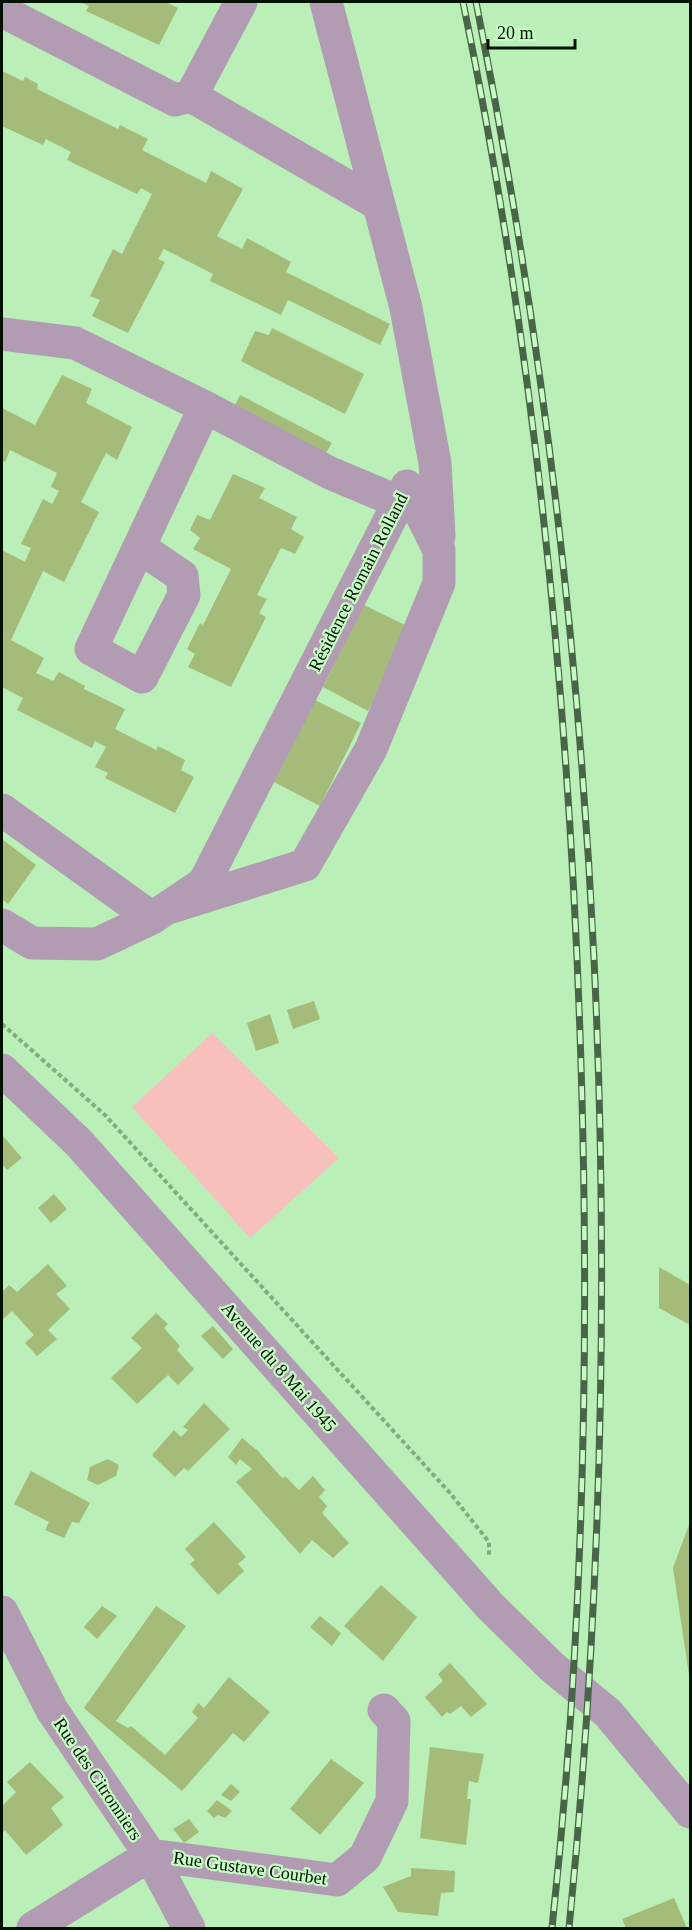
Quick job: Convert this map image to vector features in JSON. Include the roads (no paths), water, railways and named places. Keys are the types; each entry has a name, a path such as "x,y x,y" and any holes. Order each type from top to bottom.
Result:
{"street":[{"path":"191,96 241,2"},
{"path":"326,2 406,308 435,463 439,550"},
{"path":"2,11 175,100 191,96 378,204"},
{"path":"2,333 75,343 205,407 330,473 399,502"},
{"path":"139,547 205,407"},
{"name":"Résidence Romain Rolland","path":"2,925 32,944 97,944 160,913 305,865 371,749 439,583 439,550 407,486 204,883 160,913"},
{"path":"2,810 160,913"},
{"name":"Avenue du 8 Mai 1945","path":"2,1070 79,1143 490,1606 552,1667 608,1713 690,1812"},
{"name":"Rue des Citronniers","path":"2,1612 52,1710 150,1855 33,1929"},
{"name":"Rue Gustave Courbet","path":"150,1855 337,1880 365,1857 392,1801 394,1722 384,1710"},
{"path":"150,1855 189,1929"}],"railway":[{"path":"463,2 488,133 529,397 558,663 576,930 584,1172 582,1497 571,1713 552,1928"},
{"path":"476,2 519,240 553,479 578,720 594,962 601,1204 599,1446 589,1687 569,1928"}]}
